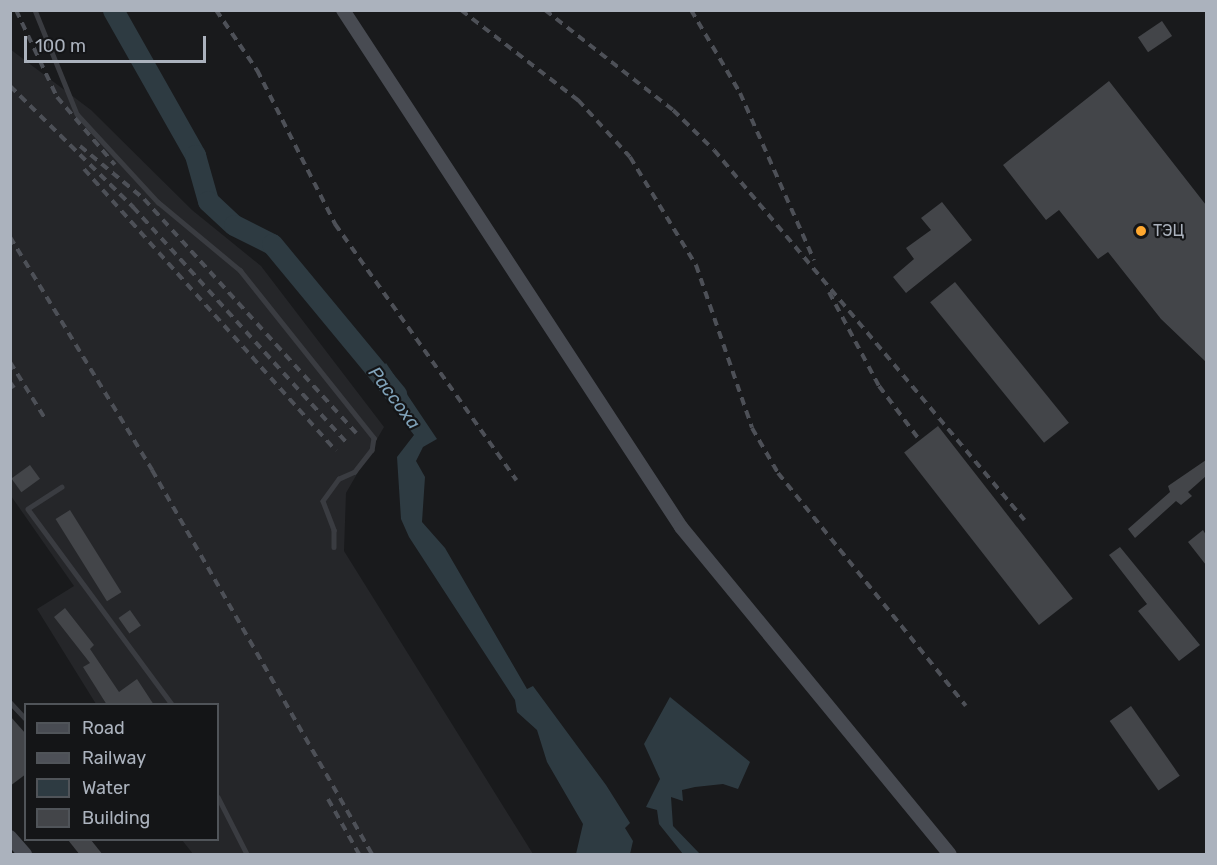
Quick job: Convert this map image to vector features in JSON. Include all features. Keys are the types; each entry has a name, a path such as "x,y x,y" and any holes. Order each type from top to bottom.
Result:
{"street":[{"path":"343,10 681,527 950,855"},
{"path":"12,841 25,855"}],"lane":[{"path":"35,10 77,114 158,202 240,270 374,438 372,450 361,465 339,479 323,501 334,530 334,547"},
{"path":"62,487 28,509 171,703"},
{"path":"10,702 24,717"},
{"path":"219,799 247,855"}],"shaded area":[{"path":"10,49 91,110 192,210 261,266 384,427 346,493 344,551 533,854 193,854 183,841 219,841 219,703 95,703 37,609 74,586 11,496"}],"water":[{"path":"386,363 437,439 423,447 416,461 425,477 422,522 445,548 527,689 533,686 606,785 630,823 625,828 633,841 630,854 576,854 583,824 547,762 537,730 517,712 515,700 409,537 401,519 397,457 414,435 372,381"},
{"path":"670,697 750,762 738,789 723,784 695,787 682,790 683,801 671,797 673,826 700,854 683,854 659,824 657,810 646,807 660,779 644,744"}],"building":[{"path":"1162,21 1172,36 1148,52 1138,37"},
{"path":"1109,81 1206,205 1206,362 1161,319 1108,252 1098,259 1059,210 1046,220 1003,165"},
{"path":"942,202 972,240 906,293 893,277 914,259 906,248 931,230 921,218"},
{"path":"955,282 1069,423 1044,443 930,302"},
{"path":"938,426 1073,599 1039,625 904,452"},
{"path":"1206,460 1206,476 1188,492 1192,496 1181,505 1176,501 1135,538 1128,529 1170,492 1168,486"},
{"path":"30,465 40,479 21,492 11,479"},
{"path":"70,510 121,592 107,601 56,519"},
{"path":"1203,530 1206,535 1206,565 1188,542"},
{"path":"1120,547 1200,645 1179,661 1138,611 1147,604 1109,555"},
{"path":"65,608 94,645 90,649 119,692 137,679 153,703 106,703 83,667 90,663 54,617"},
{"path":"130,610 141,626 129,634 119,618"},
{"path":"1131,706 1180,776 1158,791 1110,721"},
{"path":"10,716 24,732 24,776 10,786"},
{"path":"69,841 92,841 103,855 80,855"}],"waterway":[{"name":"Рассоха","path":"113,10 195,155 208,201 234,225 272,244 396,394"}],"railway":[{"path":"16,10 57,97 115,165"},
{"path":"216,10 257,70 335,224 516,480"},
{"path":"461,10 578,100 630,157 696,265 752,428 778,473 966,706"},
{"path":"545,10 673,110 714,150 1025,520"},
{"path":"691,10 740,93 814,260"},
{"path":"10,86 133,207 349,445"},
{"path":"80,146 144,199 356,433"},
{"path":"84,169 336,451"},
{"path":"10,237 152,470 372,854"},
{"path":"829,292 879,386 918,438"},
{"path":"10,362 46,420"},
{"path":"10,382 14,388"},
{"path":"328,799 359,854"}],"place":[{"name":"ТЭЦ","path":"1141,231"}]}
